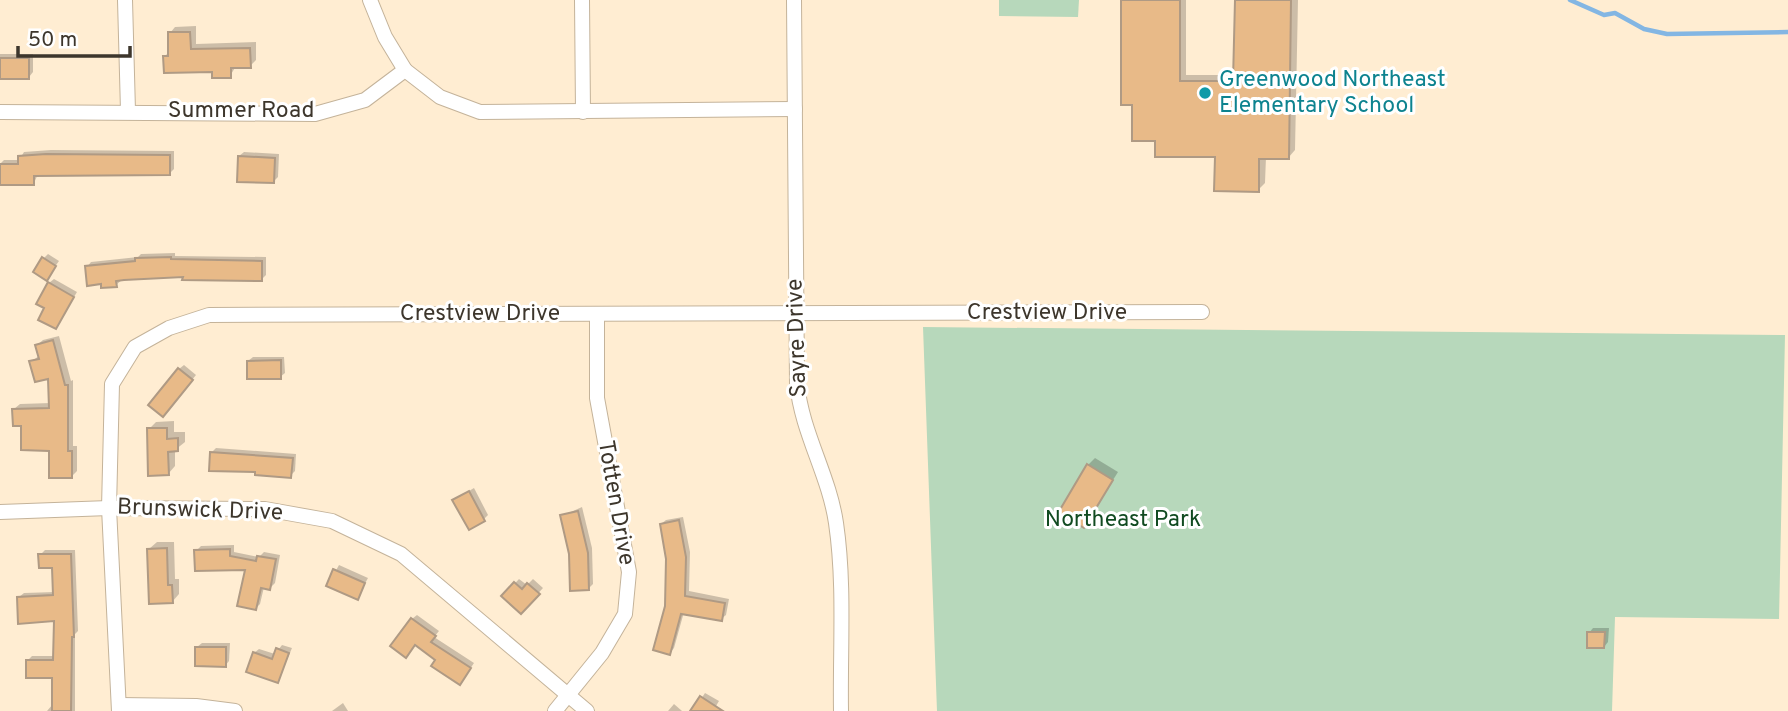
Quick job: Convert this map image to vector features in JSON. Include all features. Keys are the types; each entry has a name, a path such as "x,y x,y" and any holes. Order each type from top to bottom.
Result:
{"street":[{"path":"125,0 128,111"},
{"path":"370,0 385,37 405,70 440,97 480,112 795,109"},
{"path":"582,0 583,112"},
{"name":"Sayre Drive","path":"794,0 799,406 830,492 836,524 841,711"},
{"name":"Summer Road","path":"0,112 315,114 365,100 405,70"},
{"name":"Crestview Drive","path":"119,708 110,508 112,384 135,347 170,328 209,315 1202,312"},
{"name":"Totten Drive","path":"555,711 602,653 625,614 629,572 597,398 597,314"},
{"name":"Brunswick Drive","path":"0,512 110,508 265,509 332,521 401,554 587,711"},
{"path":"119,708 196,706 235,711"}],"green space":[{"path":"999,0 1079,0 1078,17 999,16"},
{"name":"Northeast Park","path":"923,327 1785,335 1779,619 1615,617 1612,711 937,711"}],"building":[{"name":"Greenwood Northeast Elementary School","path":"1121,0 1180,0 1180,81 1233,81 1235,0 1291,0 1289,159 1259,159 1259,192 1214,191 1215,157 1155,157 1155,141 1132,141 1132,105 1121,105"},
{"path":"168,32 190,32 191,49 250,48 251,68 231,68 231,78 212,78 212,72 164,73 163,56 168,56"},
{"path":"0,58 29,58 29,79 0,79"},
{"path":"170,155 170,175 34,176 34,185 0,185 0,164 18,164 18,156"},
{"path":"238,156 275,158 274,183 237,182"},
{"path":"42,257 56,266 47,281 33,272"},
{"path":"135,258 262,261 262,281 182,280 183,277 116,281 117,287 101,288 101,284 87,286 85,266 135,261"},
{"path":"48,282 74,297 56,329 38,320 44,308 36,304"},
{"path":"53,340 65,385 68,385 68,451 72,451 72,478 49,478 49,451 21,450 21,426 13,426 12,409 49,408 48,379 35,382 29,361 39,359 35,345"},
{"path":"281,360 281,379 247,379 247,361"},
{"path":"178,368 193,380 163,417 148,405"},
{"path":"147,428 167,428 167,439 178,438 178,451 168,452 169,475 148,476"},
{"path":"210,452 293,458 291,478 255,475 255,472 209,471"},
{"path":"1087,464 1113,480 1084,528 1058,513"},
{"path":"469,491 485,521 469,530 452,500"},
{"path":"578,511 588,553 589,590 570,591 569,554 560,515"},
{"path":"679,520 686,557 685,596 725,603 722,621 681,614 670,655 653,650 665,606 666,559 660,524"},
{"path":"167,548 168,585 172,585 173,603 149,604 147,549"},
{"path":"230,549 230,556 256,561 257,556 276,559 270,590 261,588 256,610 237,606 245,570 195,571 194,550"},
{"path":"38,554 71,554 74,637 71,711 52,711 52,678 26,678 26,660 53,660 54,621 18,624 17,597 53,595 52,568 39,568"},
{"path":"333,569 365,583 358,600 326,586"},
{"path":"514,582 522,589 527,583 540,594 521,614 501,596"},
{"path":"411,618 436,636 431,642 471,668 460,685 431,666 435,660 415,645 406,658 390,646"},
{"path":"1587,632 1605,632 1604,648 1587,648"},
{"path":"195,647 226,647 226,667 195,666"},
{"path":"276,648 289,653 278,683 246,672 253,652 272,659"},
{"path":"700,696 723,711 690,711"}],"waterway":[{"path":"1570,0 1604,15 1615,13 1644,29 1667,34 1788,32"}],"place":[{"name":"Greenwood Northeast Elementary School","path":"1205,93"}]}
